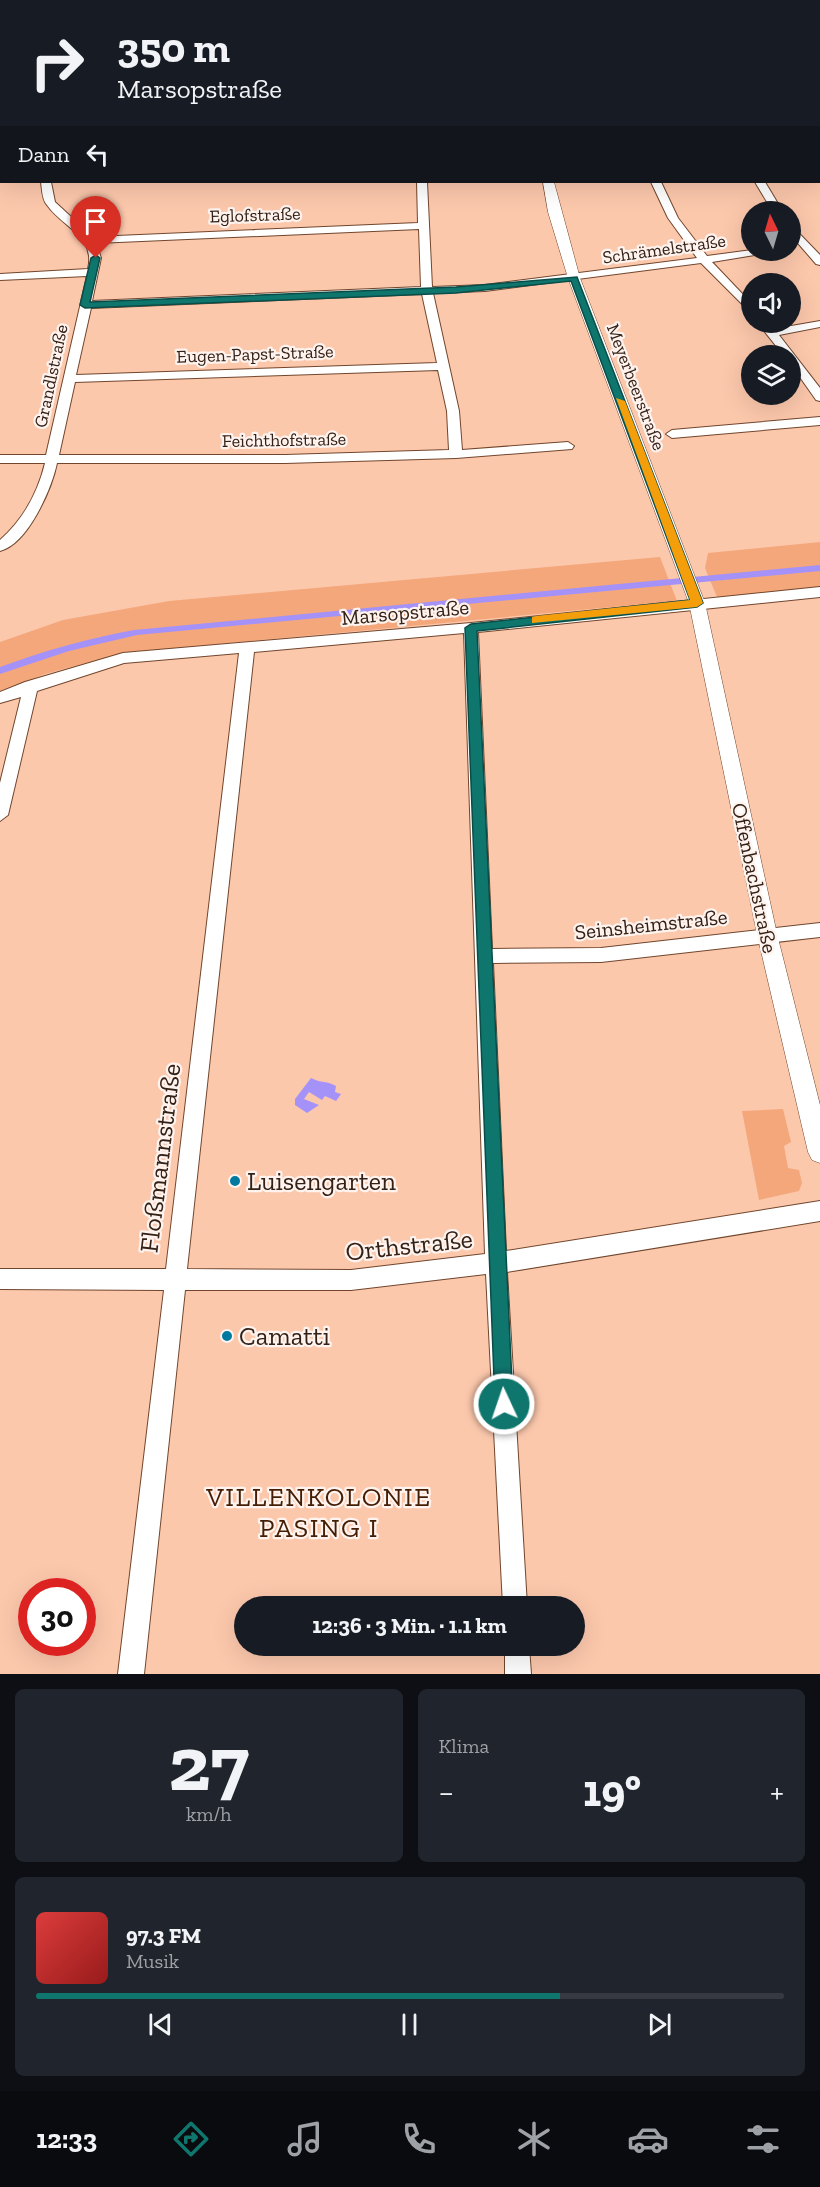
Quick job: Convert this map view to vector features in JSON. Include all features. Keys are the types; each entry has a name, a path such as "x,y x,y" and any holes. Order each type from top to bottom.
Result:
{"street":[{"path":"46,183 51,203 90,240"},
{"path":"422,183 422,226 427,291 453,411 456,454"},
{"name":"Meyerbeerstraße","path":"548,183 554,212 574,278 694,596"},
{"path":"656,183 673,221 704,260 741,299"},
{"path":"761,183 771,201"},
{"name":"Eglofstraße","path":"90,240 422,226"},
{"name":"Grandlstraße","path":"0,547 14,535 38,502 51,459 96,258 90,240"},
{"path":"801,240 820,262"},
{"path":"801,248 820,246"},
{"name":"Schrämelstraße","path":"85,305 427,291 574,278 741,255"},
{"path":"0,277 93,272"},
{"path":"801,328 820,324"},
{"path":"773,333 820,397"},
{"name":"Eugen-Papst-Straße","path":"68,379 443,366"},
{"path":"672,434 820,421"},
{"name":"Feichthofstraße","path":"0,459 285,459 456,454 568,446"},
{"name":"Marsopstraße","path":"0,698 30,686 123,658 471,628 694,596 820,592"},
{"name":"Offenbachstraße","path":"694,596 767,934 820,1152"},
{"path":"471,628 486,956 496,1263 514,1596"},
{"name":"Floßmannstraße","path":"131,1674 247,648"},
{"path":"0,815 27,708 30,686"},
{"name":"Seinsheimstraße","path":"486,956 601,955 767,934 820,930"},
{"name":"Orthstraße","path":"0,1279 351,1280 496,1263 820,1211"},
{"path":"517,1656 518,1674"}],"shaded area":[{"path":"820,542 820,587 717,597 705,568 708,553"},
{"path":"660,557 677,601 123,653 45,674 0,692 0,642 63,620 169,601"},
{"path":"820,565 820,571 137,635 69,651 0,674 0,667 33,656 83,641 134,630"},
{"path":"311,1078 336,1086 335,1092 341,1094 336,1101 325,1096 322,1100 309,1092 304,1099 319,1105 307,1113 295,1105 295,1099"},
{"path":"783,1109 791,1142 784,1146 788,1168 799,1170 802,1183 799,1191 759,1200 742,1111"}],"slow traffic":[{"path":"536,620 697,603 620,401"}],"place":[{"name":"Luisengarten","path":"235,1181"},
{"name":"Camatti","path":"227,1336"}],"district":[{"name":"VILLENKOLONIE PASING I","path":"319,1512"}],"route":[{"path":"96,258 85,305 456,290 574,278 697,603 471,628 486,956 496,1263 504,1404"}]}
